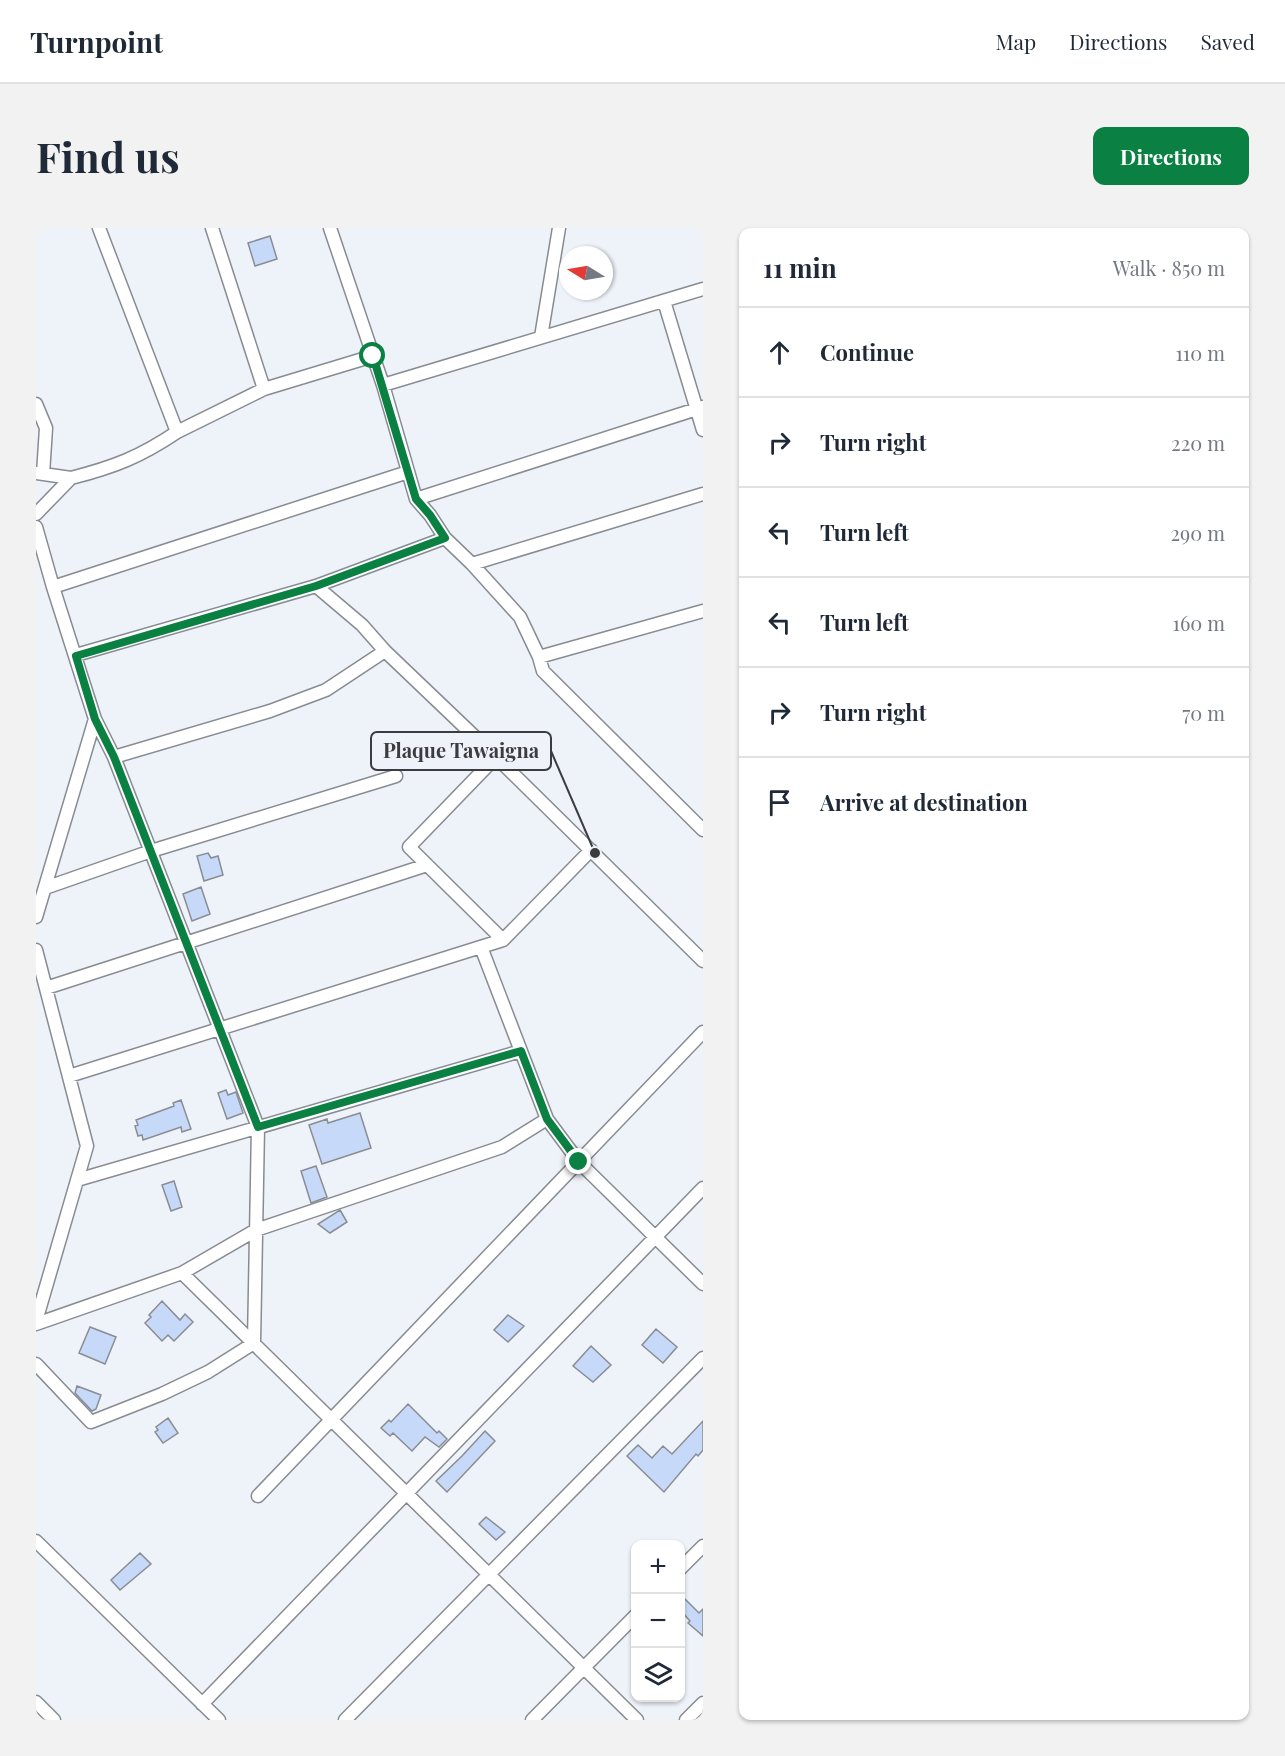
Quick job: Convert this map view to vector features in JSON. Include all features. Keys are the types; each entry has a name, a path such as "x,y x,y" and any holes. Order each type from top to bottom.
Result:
{"street":[{"path":"99,228 177,432"},
{"path":"212,228 264,389"},
{"path":"330,228 383,385 416,499 445,538 520,617 539,657 543,671 703,830"},
{"path":"541,338 559,228"},
{"path":"383,385 703,289"},
{"path":"664,301 700,408 703,430"},
{"path":"36,404 46,428 39,474 71,478 114,467 152,450 177,432 264,389 373,356"},
{"path":"416,499 700,408"},
{"path":"53,587 408,472"},
{"path":"36,514 71,478"},
{"path":"472,564 703,494"},
{"path":"36,529 95,719 114,757 258,1127 254,1343"},
{"path":"76,656 316,586 445,538"},
{"path":"316,586 362,625 385,651 703,961"},
{"path":"539,657 703,611"},
{"path":"114,757 270,711 326,690 385,651"},
{"path":"36,917 95,719"},
{"path":"496,757 409,847 503,940"},
{"path":"45,888 151,851 396,776"},
{"path":"69,1076 503,940 591,850"},
{"path":"46,988 427,865"},
{"path":"481,947 547,1119 579,1162 703,1284"},
{"path":"36,950 87,1146 36,1322"},
{"path":"258,1496 703,1032"},
{"path":"77,1180 521,1051"},
{"path":"36,1322 182,1273 256,1230 502,1147 547,1119"},
{"path":"202,1704 703,1188"},
{"path":"182,1273 637,1720"},
{"path":"36,1364 91,1422 162,1394 208,1372 254,1343"},
{"path":"345,1720 703,1358"},
{"path":"36,1541 219,1720"},
{"path":"685,1565 703,1546"},
{"path":"532,1720 631,1620"},
{"path":"36,1702 53,1720"},
{"path":"686,1720 703,1703"}],"building":[{"path":"270,236 277,259 255,266 248,243"},
{"path":"208,853 211,858 218,856 223,875 204,881 197,856"},
{"path":"201,887 210,914 192,921 183,894"},
{"path":"226,1090 228,1095 236,1092 243,1113 227,1119 218,1093"},
{"path":"181,1100 191,1129 182,1132 181,1127 143,1140 142,1135 138,1136 136,1120 174,1106 173,1103"},
{"path":"360,1113 371,1148 322,1164 309,1125 327,1119 328,1123"},
{"path":"316,1166 327,1197 311,1203 301,1171"},
{"path":"174,1181 182,1207 171,1211 162,1185"},
{"path":"340,1210 347,1222 330,1233 318,1224"},
{"path":"162,1301 180,1320 185,1314 193,1322 174,1341 168,1335 162,1341 145,1323"},
{"path":"508,1315 524,1326 508,1342 494,1330"},
{"path":"90,1327 116,1337 105,1364 79,1353"},
{"path":"656,1329 677,1347 663,1363 642,1345"},
{"path":"591,1346 611,1365 593,1382 573,1366"},
{"path":"77,1386 101,1395 96,1409 92,1411 75,1393"},
{"path":"408,1404 437,1433 439,1431 447,1439 439,1447 425,1437 412,1451 393,1433 390,1436 381,1428 389,1420 391,1422"},
{"path":"168,1418 178,1433 163,1443 155,1432 158,1430 156,1427"},
{"path":"703,1421 703,1450 698,1456 696,1454 664,1492 627,1456 638,1445 652,1458 663,1446 672,1454"},
{"path":"485,1431 495,1441 447,1492 436,1481"},
{"path":"486,1517 505,1532 496,1540 479,1524"},
{"path":"140,1553 151,1564 120,1590 111,1580"},
{"path":"685,1599 699,1613 703,1609 703,1636 688,1623 690,1621 685,1615"}],"place":[{"name":"Plaque Tawaigna","path":"595,853"}],"route":[{"path":"373,356 416,499 445,538 316,586 76,656 95,719 114,757 258,1127 521,1051 547,1119 579,1162"}]}
